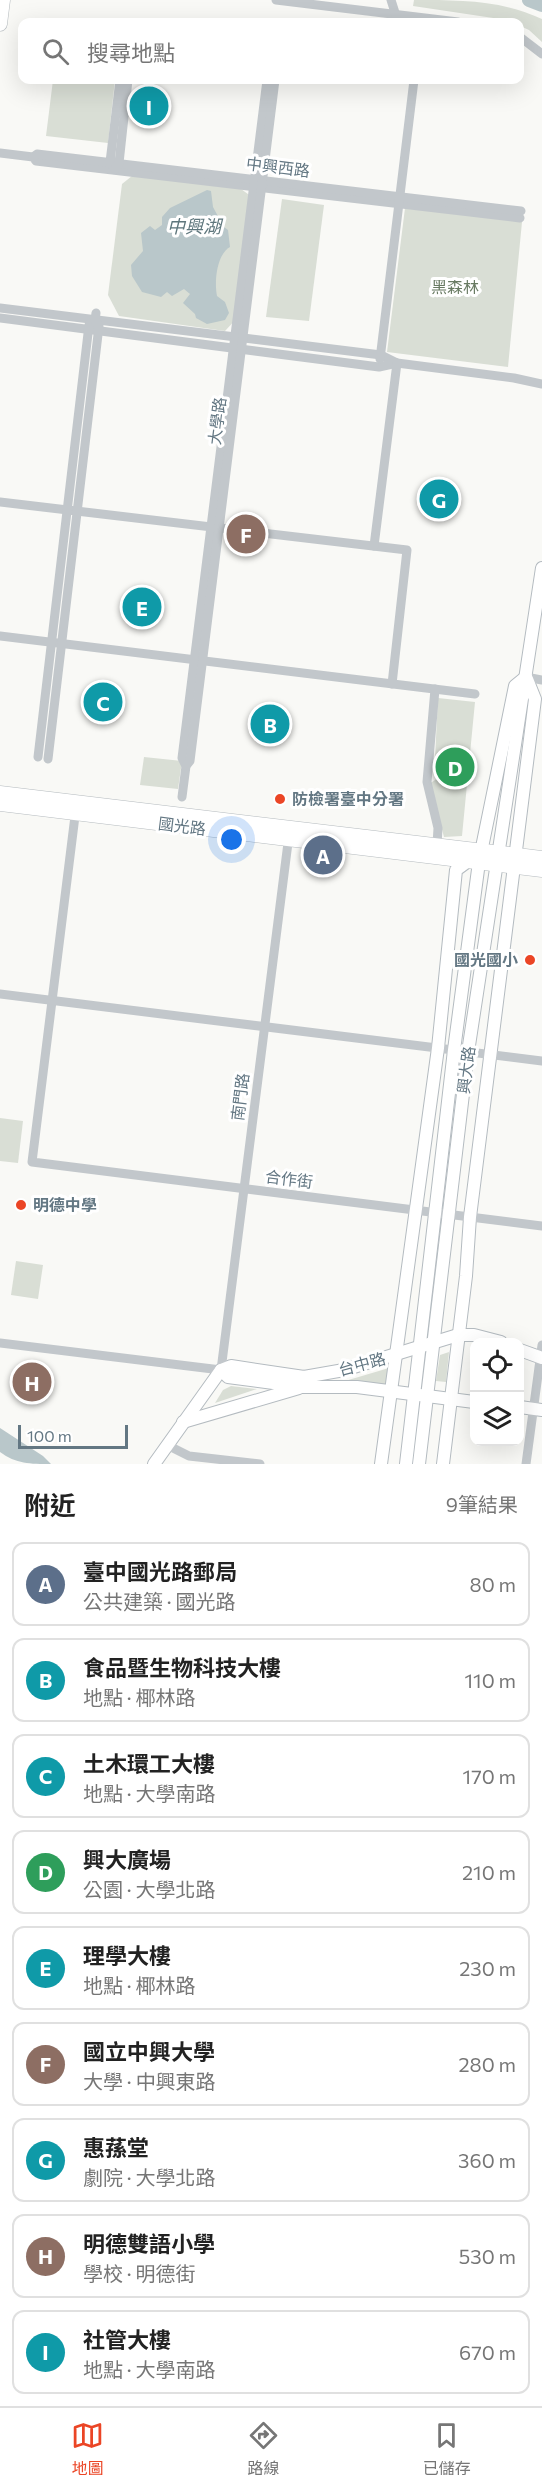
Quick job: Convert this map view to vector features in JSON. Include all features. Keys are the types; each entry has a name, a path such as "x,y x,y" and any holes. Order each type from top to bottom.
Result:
{"main road":[{"path":"0,24 3,0"},
{"name":"國光路","path":"0,794 76,808"},
{"name":"國光路","path":"0,804 76,808 476,858 515,861 542,858"},
{"name":"國光路","path":"290,833 437,845 476,858"},
{"name":"國光路","path":"515,861 542,870"}],"street":[{"path":"276,0 390,18"},
{"path":"391,0 396,18"},
{"path":"524,41 542,54"},
{"path":"114,168 120,84"},
{"path":"114,168 127,84"},
{"name":"大學路","path":"182,797 186,766 190,761 199,660 258,184 267,84"},
{"name":"大學路","path":"258,184 274,84"},
{"path":"379,367 413,84"},
{"name":"中興西路","path":"0,153 33,157 37,154 114,168 521,215"},
{"path":"0,308 96,316 239,338 381,355 397,363 522,379 542,384"},
{"path":"43,758 93,331 99,326 96,316"},
{"path":"0,318 379,367 397,363"},
{"path":"374,546 397,363"},
{"path":"0,502 407,550 392,684"},
{"name":"興大路","path":"419,1464 468,1052 542,568"},
{"path":"0,636 475,694"},
{"path":"526,677 542,680"},
{"name":"興大路","path":"406,1464 476,858 515,686 526,677"},
{"name":"興大路","path":"443,1464 470,1217 535,699 526,677"},
{"path":"435,689 427,782 436,822 437,845"},
{"path":"52,1001 76,808"},
{"name":"南門路","path":"221,1370 290,833"},
{"name":"興大路","path":"381,1464 438,1048 456,870 476,858"},
{"path":"0,994 542,1061"},
{"name":"合作街","path":"52,1001 32,1162 542,1226"},
{"name":"台中路","path":"470,1401 357,1387 303,1387 228,1377 221,1370 231,1366 304,1377 344,1370 458,1335 486,1338"},
{"path":"0,1343 221,1370 154,1464"},
{"path":"524,1351 541,1354 538,1410 526,1464"},
{"name":"台中路","path":"183,1422 303,1387"},
{"path":"167,1445 189,1456 261,1464"}],"green space":[{"path":"414,0 447,0 480,2 511,8 542,19 542,42 524,28 524,18 493,18 413,6"},
{"path":"52,84 115,84 108,143 46,136"},
{"path":"132,176 241,189 252,197 237,318 225,331 119,316 108,295 122,184"},
{"path":"282,199 324,205 309,321 266,317"},
{"name":"黑森林","path":"405,208 522,222 508,367 387,352"},
{"path":"438,698 475,702 462,836 444,837 430,783 437,778 440,772 435,758"},
{"path":"144,757 182,761 178,789 140,785"},
{"path":"0,1118 23,1121 18,1163 0,1161"},
{"path":"16,1261 43,1265 38,1299 11,1295"},
{"path":"449,1352 446,1382 436,1381 440,1355"},
{"path":"389,1368 387,1385 345,1381"},
{"path":"231,1386 257,1389 215,1403 223,1390"}],"water":[{"name":"中興湖","path":"207,190 211,191 213,207 220,224 228,230 230,247 219,262 216,283 217,296 225,302 229,313 225,320 207,324 196,318 195,314 183,303 190,294 184,289 172,296 167,292 161,297 142,292 132,276 131,265 143,251 141,233 150,226 155,230 162,225 162,217 170,208"},
{"path":"0,1428 43,1456 51,1464 24,1462 12,1459 0,1452"}],"waterway":[{"path":"529,0 542,5"}],"place":[{"name":"社管大樓","path":"149,106"},
{"name":"惠蓀堂","path":"439,499"},
{"name":"國立中興大學","path":"246,534"},
{"name":"理學大樓","path":"142,607"},
{"name":"土木環工大樓","path":"103,702"},
{"name":"食品暨生物科技大樓","path":"270,724"},
{"name":"興大廣場","path":"455,767"},
{"name":"防檢署臺中分署","path":"280,799"},
{"name":"臺中國光路郵局","path":"323,855"},
{"name":"國光國小","path":"530,960"},
{"name":"明德中學","path":"21,1205"},
{"name":"明德雙語小學","path":"32,1382"}]}
